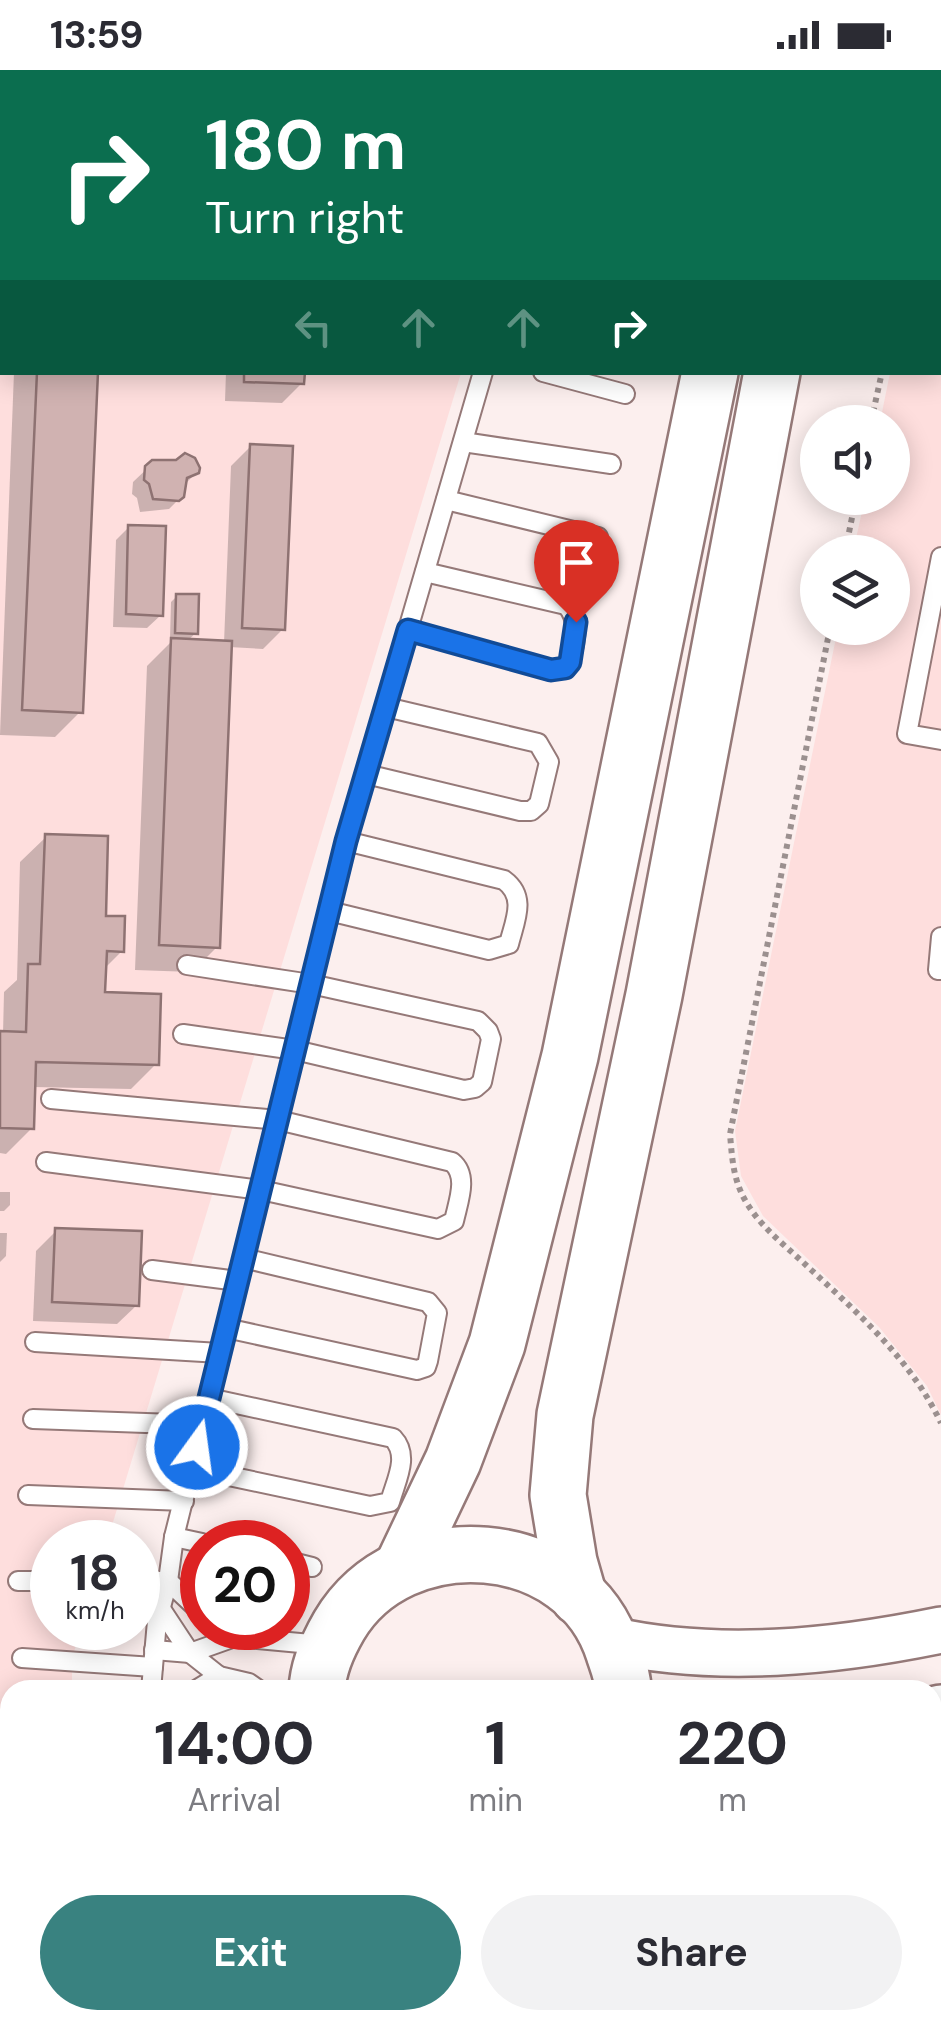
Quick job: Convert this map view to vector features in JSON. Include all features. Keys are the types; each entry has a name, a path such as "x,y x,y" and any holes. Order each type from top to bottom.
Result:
{"main road":[{"path":"402,1568 453,1461 502,1325 570,1056 709,375"},
{"path":"604,1642 569,1562 558,1496 565,1415 654,996 771,375"},
{"path":"322,1668 346,1614 372,1588 402,1568 438,1556 476,1552 514,1558 549,1574 604,1642"}],"street":[{"path":"604,1642 677,1651 776,1652 879,1643 941,1630"}],"lane":[{"path":"160,1603 346,841 483,375"},
{"path":"554,375 626,394"},
{"path":"463,442 611,464"},
{"path":"446,500 598,536"},
{"path":"941,557 907,734 941,740"},
{"path":"408,630 551,670 565,668 570,662 576,622 574,612 566,605 425,572"},
{"path":"366,774 520,811 532,811 539,804 549,762 538,743 386,707"},
{"path":"329,912 489,950 509,944 519,900 516,889 504,880 346,841"},
{"path":"940,970 941,937"},
{"path":"183,1034 295,1050 464,1090 482,1082 490,1040 488,1031 478,1021 311,984 187,966"},
{"path":"46,1162 260,1190 438,1229 454,1221 462,1179 452,1162 278,1120 51,1098"},
{"path":"226,1328 417,1370 426,1367 428,1360 436,1314 428,1302 244,1258"},
{"path":"152,1270 238,1281"},
{"path":"35,1342 220,1353"},
{"path":"192,1468 370,1506 390,1502 403,1457 394,1438 209,1398"},
{"path":"32,1419 202,1425"},
{"path":"28,1495 184,1501"},
{"path":"174,1537 180,1538"},
{"path":"160,1580 168,1580 180,1592"},
{"path":"18,1581 30,1581"},
{"path":"160,1608 190,1653 219,1676 236,1680"},
{"path":"152,1680 155,1650"},
{"path":"22,1658 154,1658 196,1650"},
{"path":"276,1650 322,1668"},
{"path":"212,1680 219,1676"}],"path":[{"path":"875,405 881,375"},
{"path":"827,645 730,1134 733,1171 744,1200 761,1223 880,1336 928,1395 941,1423"}],"shaded area":[{"path":"0,375 460,375 114,1520 30,1520 30,1650 75,1650 72,1680 0,1680"},
{"path":"890,375 941,375 941,1415 927,1386 879,1327 763,1216 741,1176 735,1131 835,645 910,645 910,535 857,535 861,515 910,515 910,405 883,405"}],"building":[{"path":"37,375 98,375 83,713 22,710"},
{"path":"244,375 305,375 304,384 244,382"},
{"path":"250,444 293,446 285,630 242,628"},
{"path":"185,453 195,458 200,468 199,473 187,478 184,497 179,501 153,499 144,480 145,466 152,460 176,460"},
{"path":"128,525 166,526 163,616 126,614"},
{"path":"176,594 199,594 198,634 175,633"},
{"path":"171,638 232,641 220,948 159,945"},
{"path":"45,834 108,836 106,916 125,916 124,952 107,951 105,992 161,994 159,1065 36,1062 34,1129 0,1128 0,1031 26,1032 28,964 40,964"},
{"path":"55,1228 142,1231 139,1306 52,1302"}],"route":[{"path":"197,1447 346,841 408,630 551,670 565,668 570,662 576,622"}]}
